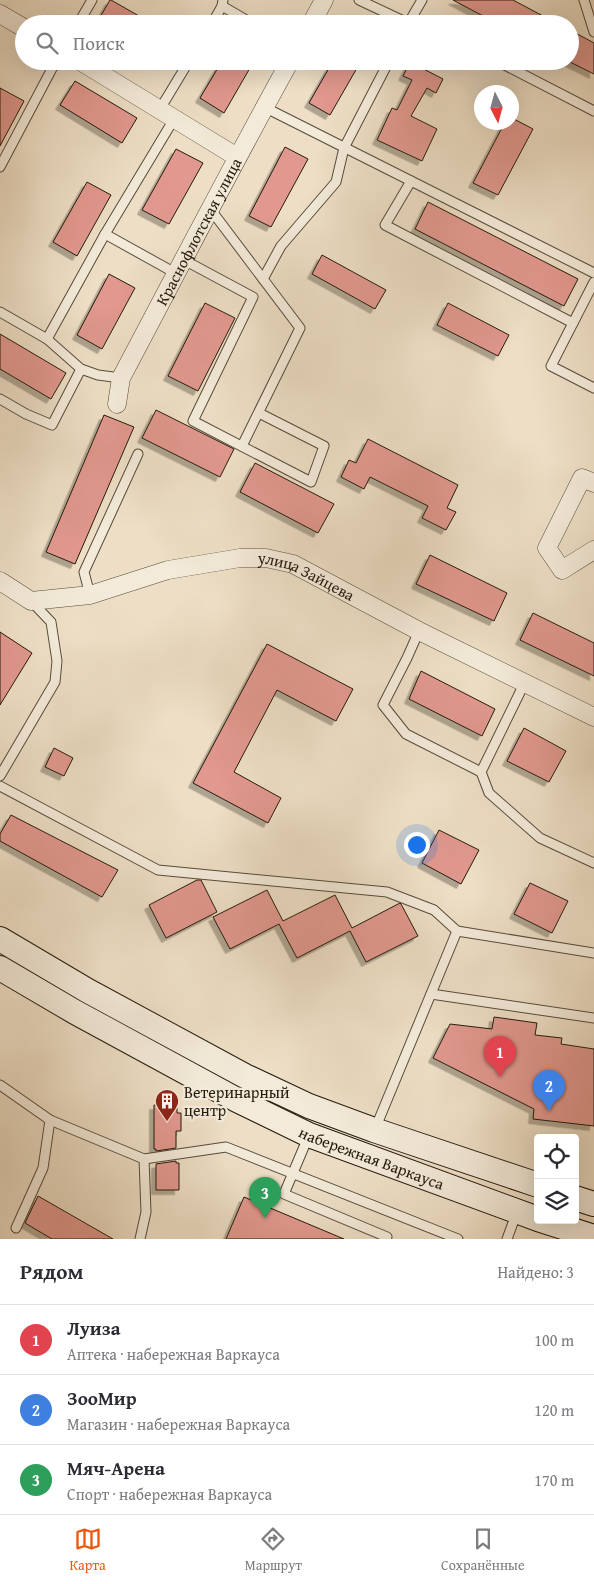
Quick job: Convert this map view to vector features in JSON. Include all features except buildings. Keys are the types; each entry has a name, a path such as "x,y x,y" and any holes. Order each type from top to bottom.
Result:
{"main road":[{"name":"набережная Варкауса","path":"0,939 88,990 246,1076 308,1106 534,1184"},
{"name":"набережная Варкауса","path":"0,968 75,1012 237,1100 309,1135 527,1216"},
{"path":"579,1199 594,1204"},
{"path":"554,1224 594,1237"}],"street":[{"path":"316,15 324,0"},
{"path":"0,14 15,23"},
{"path":"95,70 237,157"},
{"name":"Краснофлотская улица","path":"117,404 121,378 285,70"},
{"path":"594,483 582,478 547,548 562,570 594,550"},
{"name":"улица Зайцева","path":"31,601 90,595 168,570 240,558 266,558 293,564 418,631 594,717"},
{"path":"0,581 31,601"}],"lane":[{"path":"83,15 92,0"},
{"path":"359,0 392,15"},
{"path":"414,15 422,0"},
{"path":"584,0 594,32"},
{"path":"216,15 222,3 240,15"},
{"path":"0,168 51,70"},
{"path":"47,339 167,114 185,70"},
{"path":"264,280 281,246 336,182 344,148 383,70"},
{"path":"514,70 594,111"},
{"path":"264,107 594,273"},
{"path":"411,181 385,225 573,323"},
{"path":"211,210 300,328 242,446"},
{"path":"104,234 253,298 193,421 311,482 324,446 259,413"},
{"path":"594,282 552,366 594,388"},
{"path":"0,312 47,339 81,370 98,375 121,378"},
{"path":"0,399 26,419 52,426 81,370"},
{"path":"90,595 84,572 138,454"},
{"path":"0,776 55,682 57,661 51,622 31,601"},
{"path":"418,631 407,658 383,705 406,734 481,772 489,793 540,838 594,863"},
{"path":"481,772 525,682"},
{"path":"0,786 158,870 387,892 434,910 457,931 594,953"},
{"path":"374,1130 457,931"},
{"path":"431,994 594,1018"},
{"path":"0,1085 50,1120 144,1159 226,1147 434,1234 458,1239"},
{"path":"16,1228 43,1168 50,1120"},
{"path":"309,1135 284,1194 387,1237"},
{"path":"140,1239 146,1212 144,1159"},
{"path":"507,1239 527,1216"}],"place":[{"name":"Луиза","path":"500,1077"},
{"name":"ЗооМир","path":"549,1111"},
{"name":"Ветеринарный центр","path":"167,1122"},
{"name":"Мяч-Арена","path":"265,1218"}]}
